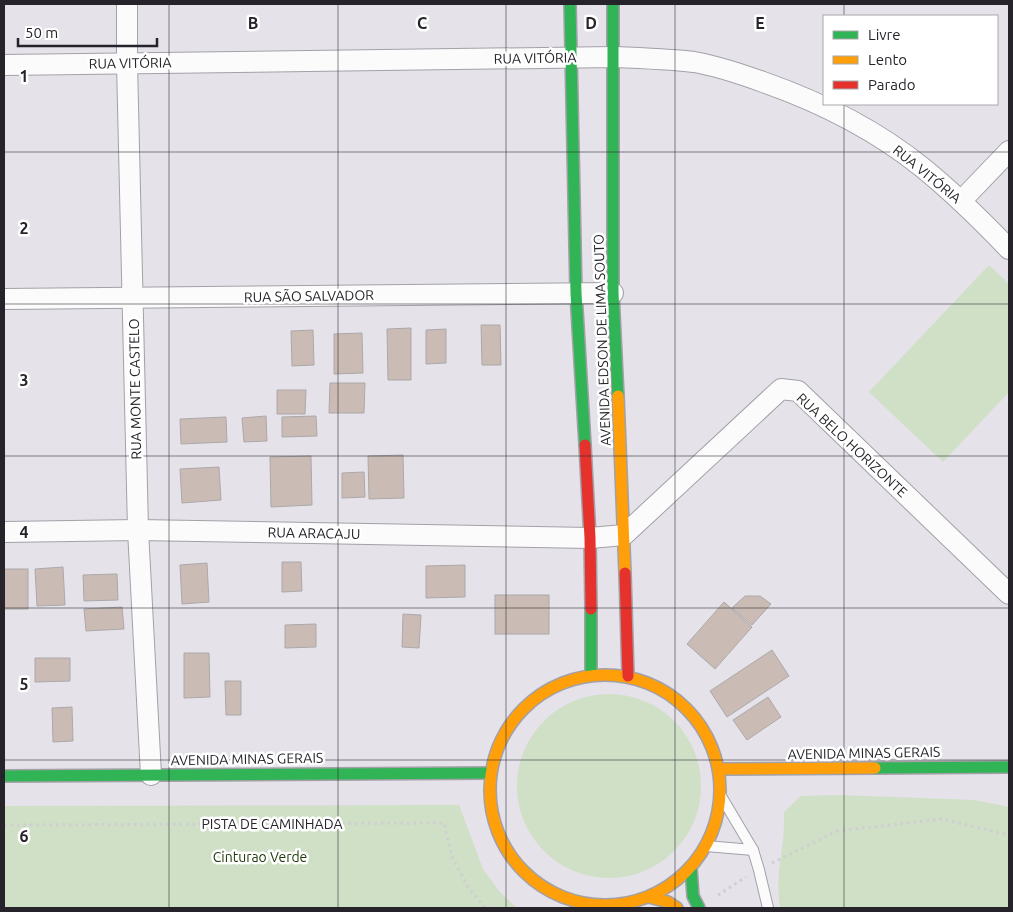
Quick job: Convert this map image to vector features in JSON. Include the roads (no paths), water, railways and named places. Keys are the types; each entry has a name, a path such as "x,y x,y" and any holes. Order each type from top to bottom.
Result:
{"main road":[{"name":"AVENIDA EDSON DE LIMA SOUTO","path":"570,4 576,293 590,538 591,675"},
{"name":"AVENIDA EDSON DE LIMA SOUTO","path":"614,4 613,293 624,535 628,676"},
{"path":"591,675 628,676 652,684 676,699 696,719 711,743 719,770 721,796 716,822 706,846 690,868 670,886 650,897 627,903 603,906 580,903 558,895 537,883 520,868 510,855 496,827 491,804 494,760 502,740 513,722 527,706 544,693 562,683 591,675"},
{"name":"AVENIDA MINAS GERAIS","path":"719,770 1007,765"},
{"name":"AVENIDA MINAS GERAIS","path":"4,776 492,773"},
{"path":"690,868 693,896 699,908"},
{"path":"650,897 668,902 678,908"}],"street":[{"name":"RUA MONTE CASTELO","path":"127,4 138,530 151,775"},
{"name":"RUA VITÓRIA","path":"4,65 614,57 695,62 743,75 797,94 848,119 890,144 923,168 961,201 1009,249"},
{"path":"961,201 1009,151"},
{"name":"RUA SÃO SALVADOR","path":"4,299 613,293"},
{"name":"RUA BELO HORIZONTE","path":"624,535 781,389 798,391 1009,594"},
{"name":"RUA ARACAJU","path":"4,532 138,530 590,538 624,535"}],"lane":[{"path":"721,796 753,850 768,908"},
{"path":"706,846 753,850"}],"park label":[{"name":"Cinturao Verde","path":"260,857"}]}
